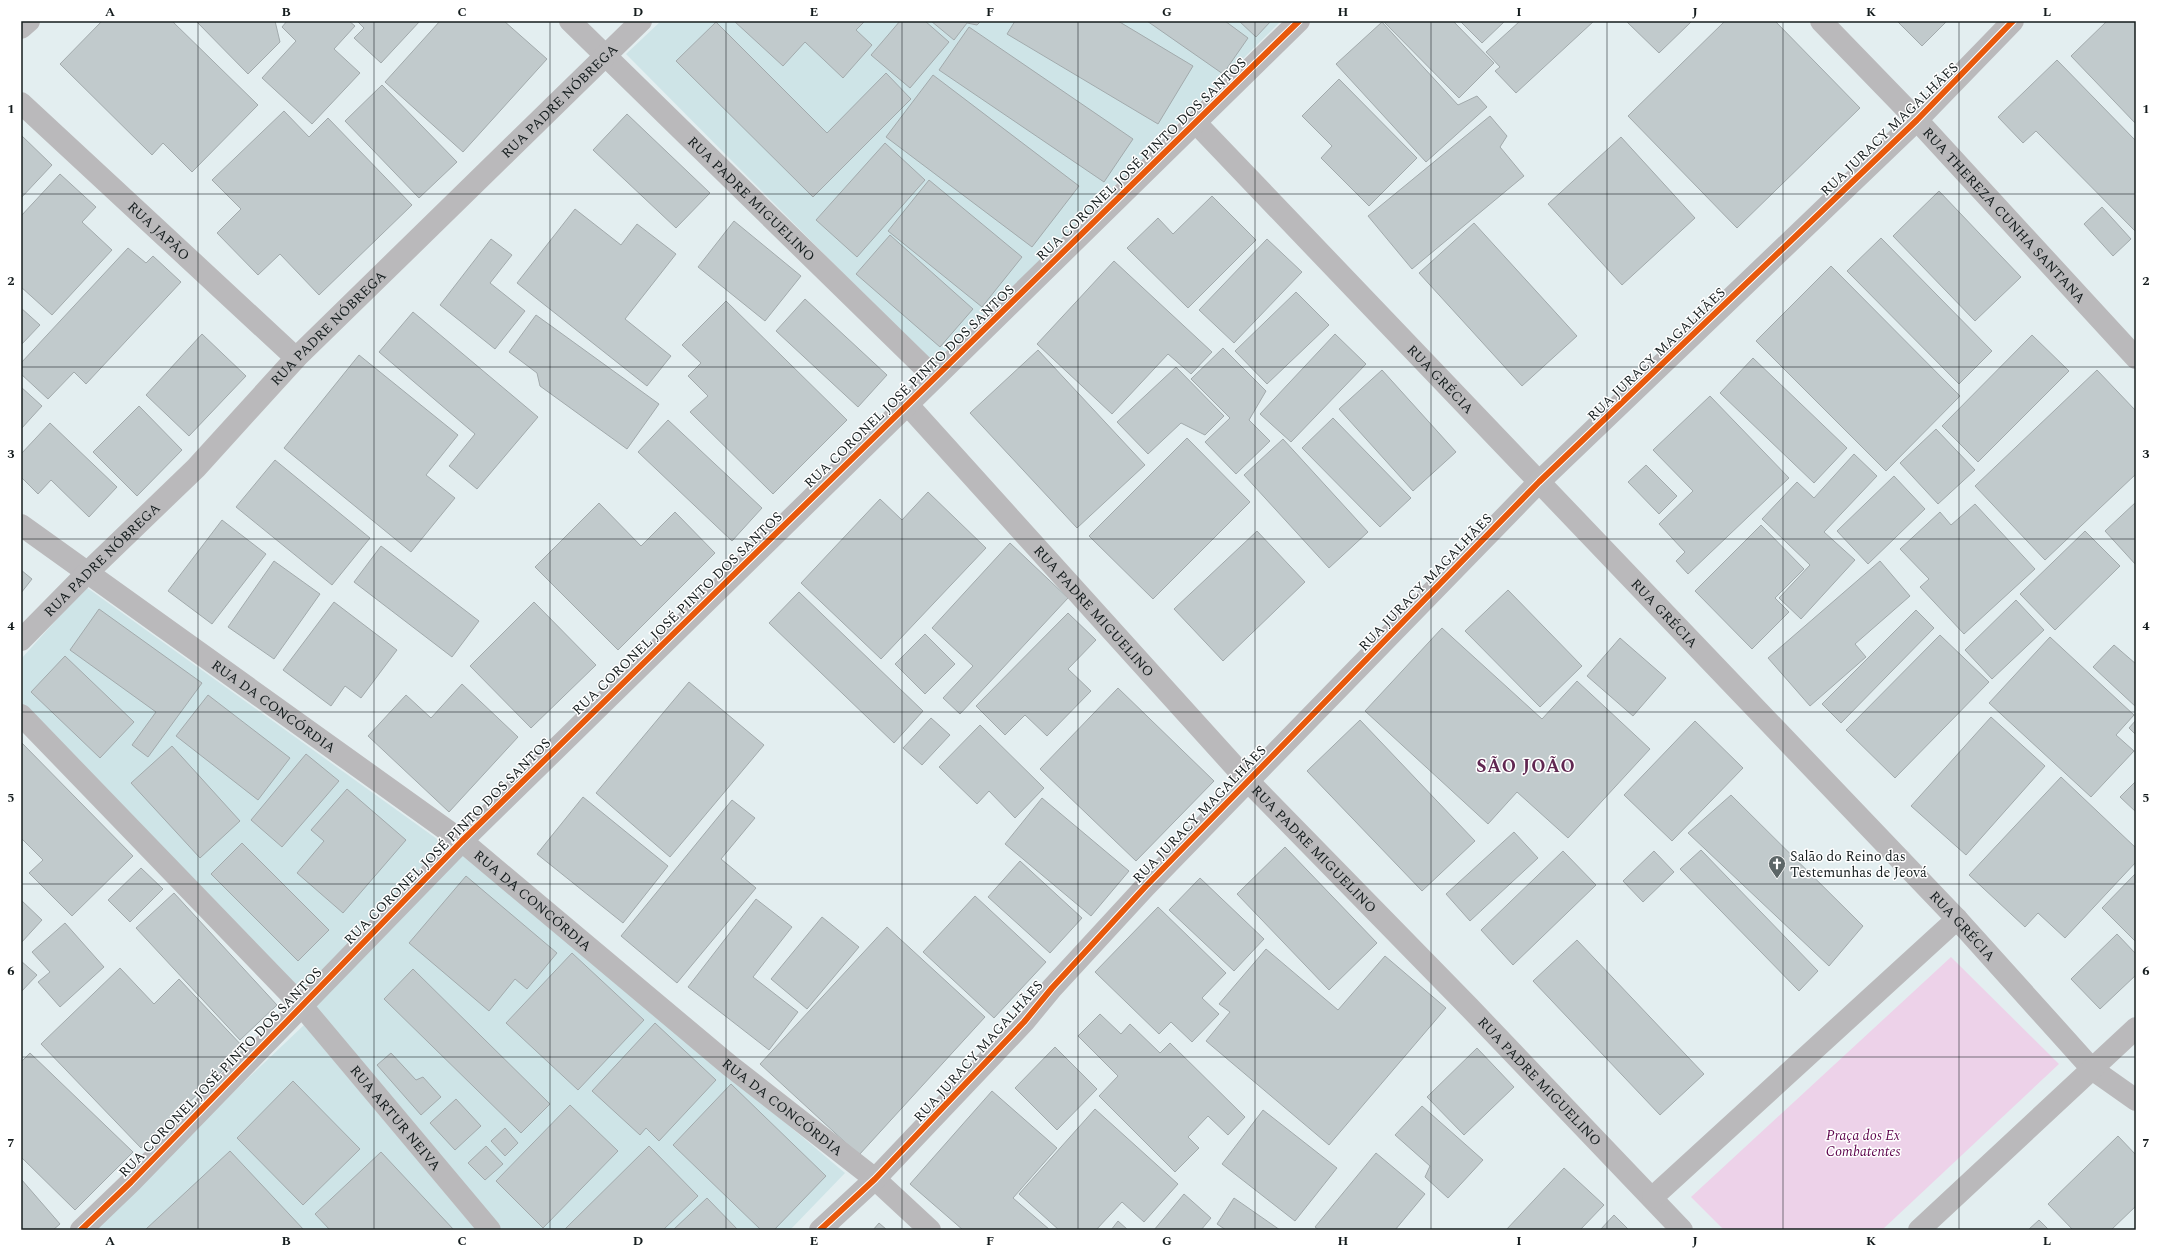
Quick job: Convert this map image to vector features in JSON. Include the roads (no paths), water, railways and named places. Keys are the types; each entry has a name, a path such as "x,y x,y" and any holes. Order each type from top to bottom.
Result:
{"street":[{"path":"21,28 29,21"},
{"name":"RUA PADRE MIGUELINO","path":"570,21 934,377"},
{"name":"RUA PADRE NÓBREGA","path":"21,640 88,572 196,468 296,358 641,21"},
{"name":"RUA CORONEL JOSÉ PINTO DOS SANTOS","path":"81,1230 131,1182 462,841 1299,21"},
{"name":"RUA THEREZA CUNHA SANTANA","path":"1821,21 1917,120 2136,358"},
{"name":"RUA JURACY MAGALHÃES","path":"820,1230 875,1179 1024,1022 1052,988 1146,886 1539,482 1917,120 2013,21"},
{"name":"RUA JAPÃO","path":"21,103 296,358"},
{"name":"RUA GRÉCIA","path":"1196,123 1957,919 2092,1069 2136,1100"},
{"name":"RUA PADRE MIGUELINO","path":"907,404 1248,780 1652,1197 1682,1230"},
{"name":"RUA DA CONCÓRDIA","path":"21,525 462,841 729,1065 875,1179 930,1230"},
{"name":"RUA ARTUR NEIVA","path":"21,715 302,1006 490,1230"},
{"path":"1652,1197 1957,919"},
{"path":"1919,1230 2136,1028"}],"place":[{"name":"Salão do Reino das Testemunhas de Jeová","path":"1777,879"}],"district":[{"name":"SÃO JOÃO","path":"1526,766"}],"park label":[{"name":"Praça dos Ex Combatentes","path":"1863,1144"}]}
